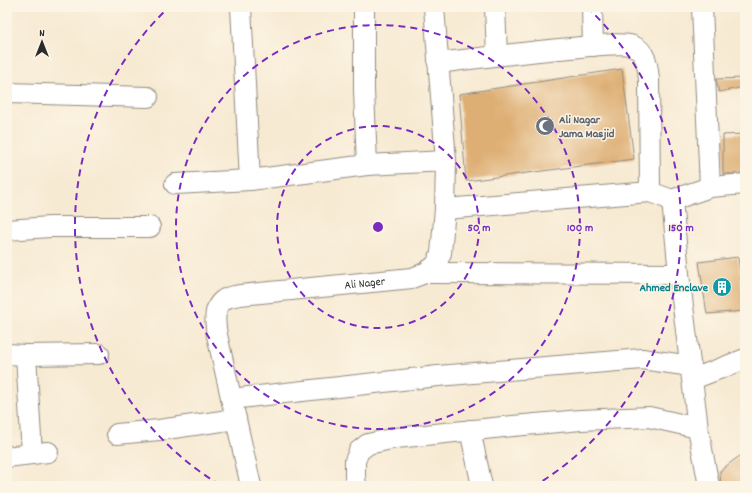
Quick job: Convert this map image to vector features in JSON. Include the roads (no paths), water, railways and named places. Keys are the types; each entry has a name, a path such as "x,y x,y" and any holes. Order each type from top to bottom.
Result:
{"street":[{"path":"241,7 250,180"},
{"path":"364,7 364,90 367,165"},
{"path":"425,274 436,265 441,253 445,208 446,161 434,7"},
{"path":"495,7 497,55"},
{"path":"592,7 593,46"},
{"path":"702,7 710,187"},
{"path":"438,63 546,50 620,44 634,46 642,53 647,64 649,80 650,192"},
{"path":"7,93 148,97"},
{"path":"175,184 250,180 367,165 446,161"},
{"path":"445,208 650,192 672,200 710,187 745,184"},
{"path":"672,200 698,428 709,486"},
{"path":"7,230 50,227 150,227"},
{"path":"425,274 680,274"},
{"name":"Ali Nager","path":"251,486 214,319 218,306 226,298 240,295 412,278 425,274"},
{"path":"7,457 40,453 17,354 99,354"},
{"path":"231,399 416,379 642,359 692,372 745,359"},
{"path":"356,486 355,461 359,451 368,444 396,438 581,420 649,417 698,428"},
{"path":"117,434 160,430 236,419"},
{"path":"470,430 482,486"}],"place":[{"name":"Ali Nagar Jama Masjid","path":"545,126"},
{"name":"Ahmed Enclave","path":"722,287"}]}
